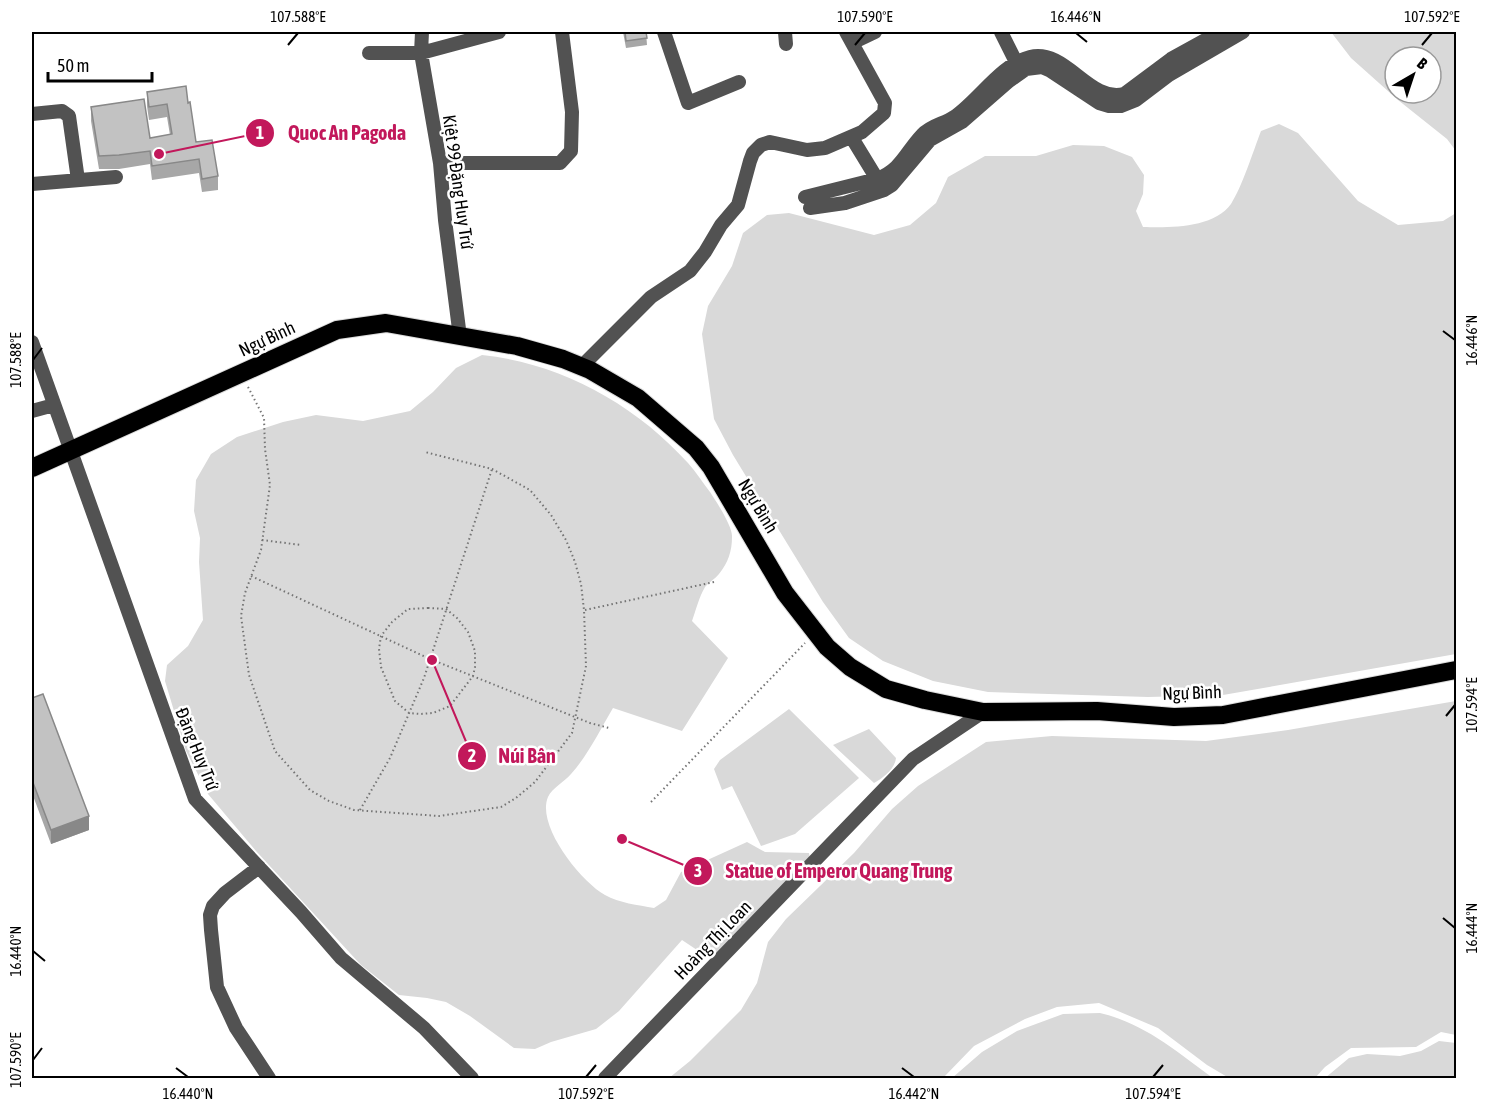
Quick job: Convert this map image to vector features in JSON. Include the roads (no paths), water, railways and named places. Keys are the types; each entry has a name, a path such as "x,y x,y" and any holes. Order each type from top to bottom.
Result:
{"highway":[{"name":"Ngự Bình","path":"32,468 337,330 386,323 517,346 563,359 638,398 696,448 711,467 785,593 827,647 850,667 886,689 983,712 1097,711 1174,717 1223,715 1456,670"}],"street":[{"name":"Kiệt 99 Đặng Huy Trứ","path":"422,32 421,53 440,163 460,337"},
{"path":"369,53 421,53 499,32"},
{"path":"440,163 560,163 571,151 572,112 562,32"},
{"path":"664,32 688,103 739,82"},
{"path":"581,367 651,297 690,271 705,252 721,225 738,205 750,160 761,145 770,142 807,150 825,148 852,138 884,113 885,103 849,37 875,32"},
{"path":"1001,32 1019,67"},
{"path":"807,202 845,203 880,184 900,165 927,130 954,117 1033,56 1049,58 1071,70 1100,91 1112,96 1124,94 1171,59 1220,37 1243,32"},
{"path":"32,114 62,111 69,116 78,180"},
{"path":"852,138 880,184"},
{"path":"32,184 116,177"},
{"name":"Đặng Huy Trứ","path":"32,342 195,799 341,958 424,1028 472,1078"},
{"path":"32,411 54,405"},
{"name":"Hoàng Thị Loan","path":"605,1078 913,759 983,712"},
{"path":"259,867 225,893 213,906 210,915 217,987 237,1028 269,1078"}],"place":[{"name":"Quoc An Pagoda","path":"159,154"},
{"name":"Núi Bân","path":"432,660"},
{"name":"Statue of Emperor Quang Trung","path":"622,839"}]}
